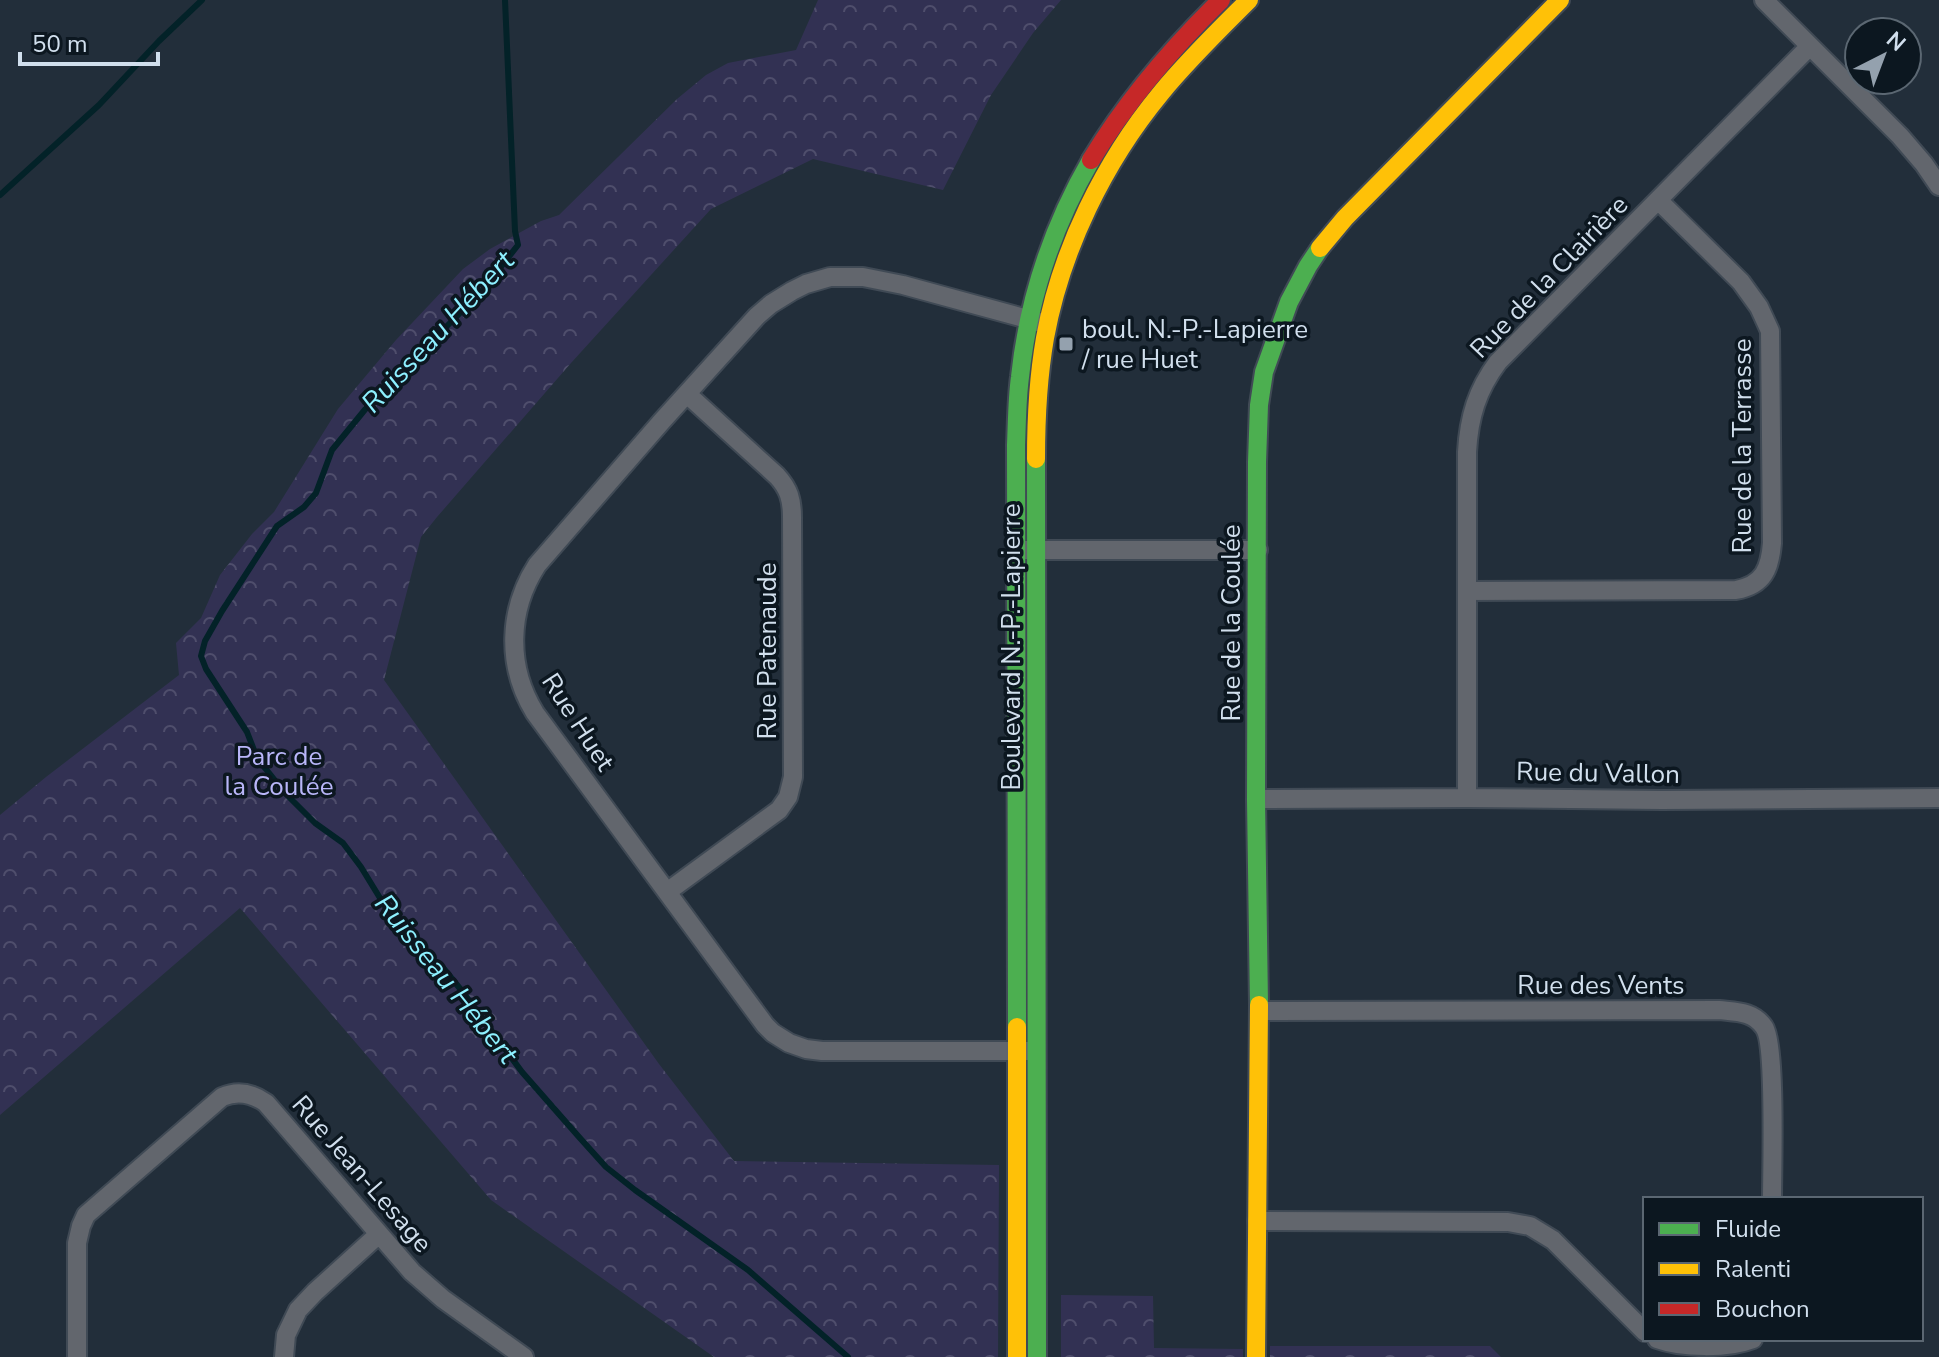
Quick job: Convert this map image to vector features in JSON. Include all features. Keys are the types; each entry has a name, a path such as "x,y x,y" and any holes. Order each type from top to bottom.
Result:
{"street":[{"name":"Boulevard N.-P.-Lapierre","path":"1037,1357 1037,414 1041,277 1071,198 1110,127 1159,64 1221,0"},
{"name":"Boulevard N.-P.-Lapierre","path":"1017,1357 1016,445 1019,386 1039,322 1099,187 1129,137 1177,73 1249,0"},
{"name":"Rue de la Coulée","path":"1256,1357 1258,438 1262,381 1275,336 1300,280 1324,242 1560,0"},
{"path":"1764,0 1912,148 1939,186"},
{"name":"Rue de la Clairière","path":"1467,798 1468,429 1476,398 1493,368 1509,350 1810,46"},
{"name":"Rue de la Terrasse","path":"1468,591 1736,590 1754,584 1767,572 1772,543 1770,331 1759,307 1741,282 1659,201"},
{"name":"Rue Huet","path":"1036,1052 822,1051 796,1047 780,1038 765,1025 528,703 520,684 513,633 524,587 537,565 687,394 771,304 806,284 830,277 863,277 1039,322"},
{"name":"Rue Patenaude","path":"667,892 779,810 788,797 793,777 791,497 777,476 687,394"},
{"path":"1016,550 1258,550"},
{"name":"Rue du Vallon","path":"1256,799 1939,798"},
{"name":"Rue des Vents","path":"1259,1011 1719,1010 1752,1015 1766,1030 1770,1046 1772,1197"},
{"name":"Rue Jean-Lesage","path":"77,1357 77,1243 83,1220 224,1096 235,1093 254,1095 266,1103 425,1284 524,1357"},
{"path":"1257,1221 1508,1222 1530,1226 1553,1240 1643,1330"},
{"path":"284,1357 286,1335 298,1310 379,1234"},
{"path":"1664,1341 1709,1345 1746,1341"}],"green space":[{"name":"Parc de la Coulée","path":"818,0 1061,0 1033,33 991,95 943,190 813,159 711,209 571,363 421,537 384,680 659,1064 734,1161 999,1165 998,1357 714,1357 491,1200 240,908 0,1115 0,815 179,675 176,643 201,618 220,575 274,512 338,409 396,340 463,269 490,249 541,221 559,215 677,99 706,75 728,63 796,50"},
{"path":"1061,1295 1153,1296 1154,1348 1243,1349 1243,1357 1061,1357"},
{"path":"1270,1346 1490,1346 1501,1357 1270,1357"}],"waterway":[{"path":"0,195 99,105 202,0"},
{"name":"Ruisseau Hébert","path":"505,0 518,245 481,292 372,401 332,450 316,493 304,507 277,526 222,611 205,641 201,656 206,669 247,732 257,758 285,793 315,823 343,843 402,934 419,953 444,969 522,1072 606,1167 748,1270 848,1357"}],"traffic: fast":[{"path":"1017,1027 1018,394 1029,320 1044,265 1065,211 1091,160"},
{"path":"1259,1005 1256,799 1259,405 1264,372 1289,302 1320,248"},
{"path":"1036,459 1037,1357"}],"traffic: slow":[{"path":"1036,459 1038,398 1045,338 1062,272 1088,208 1140,120 1193,57 1249,0"},
{"path":"1320,248 1345,218 1560,0"},
{"path":"1256,1357 1259,1005"},
{"path":"1017,1027 1017,1357"}],"traffic: jam":[{"path":"1091,160 1151,76 1221,0"}],"place":[{"name":"boul. N.-P.-Lapierre / rue Huet","path":"1066,344"}]}
